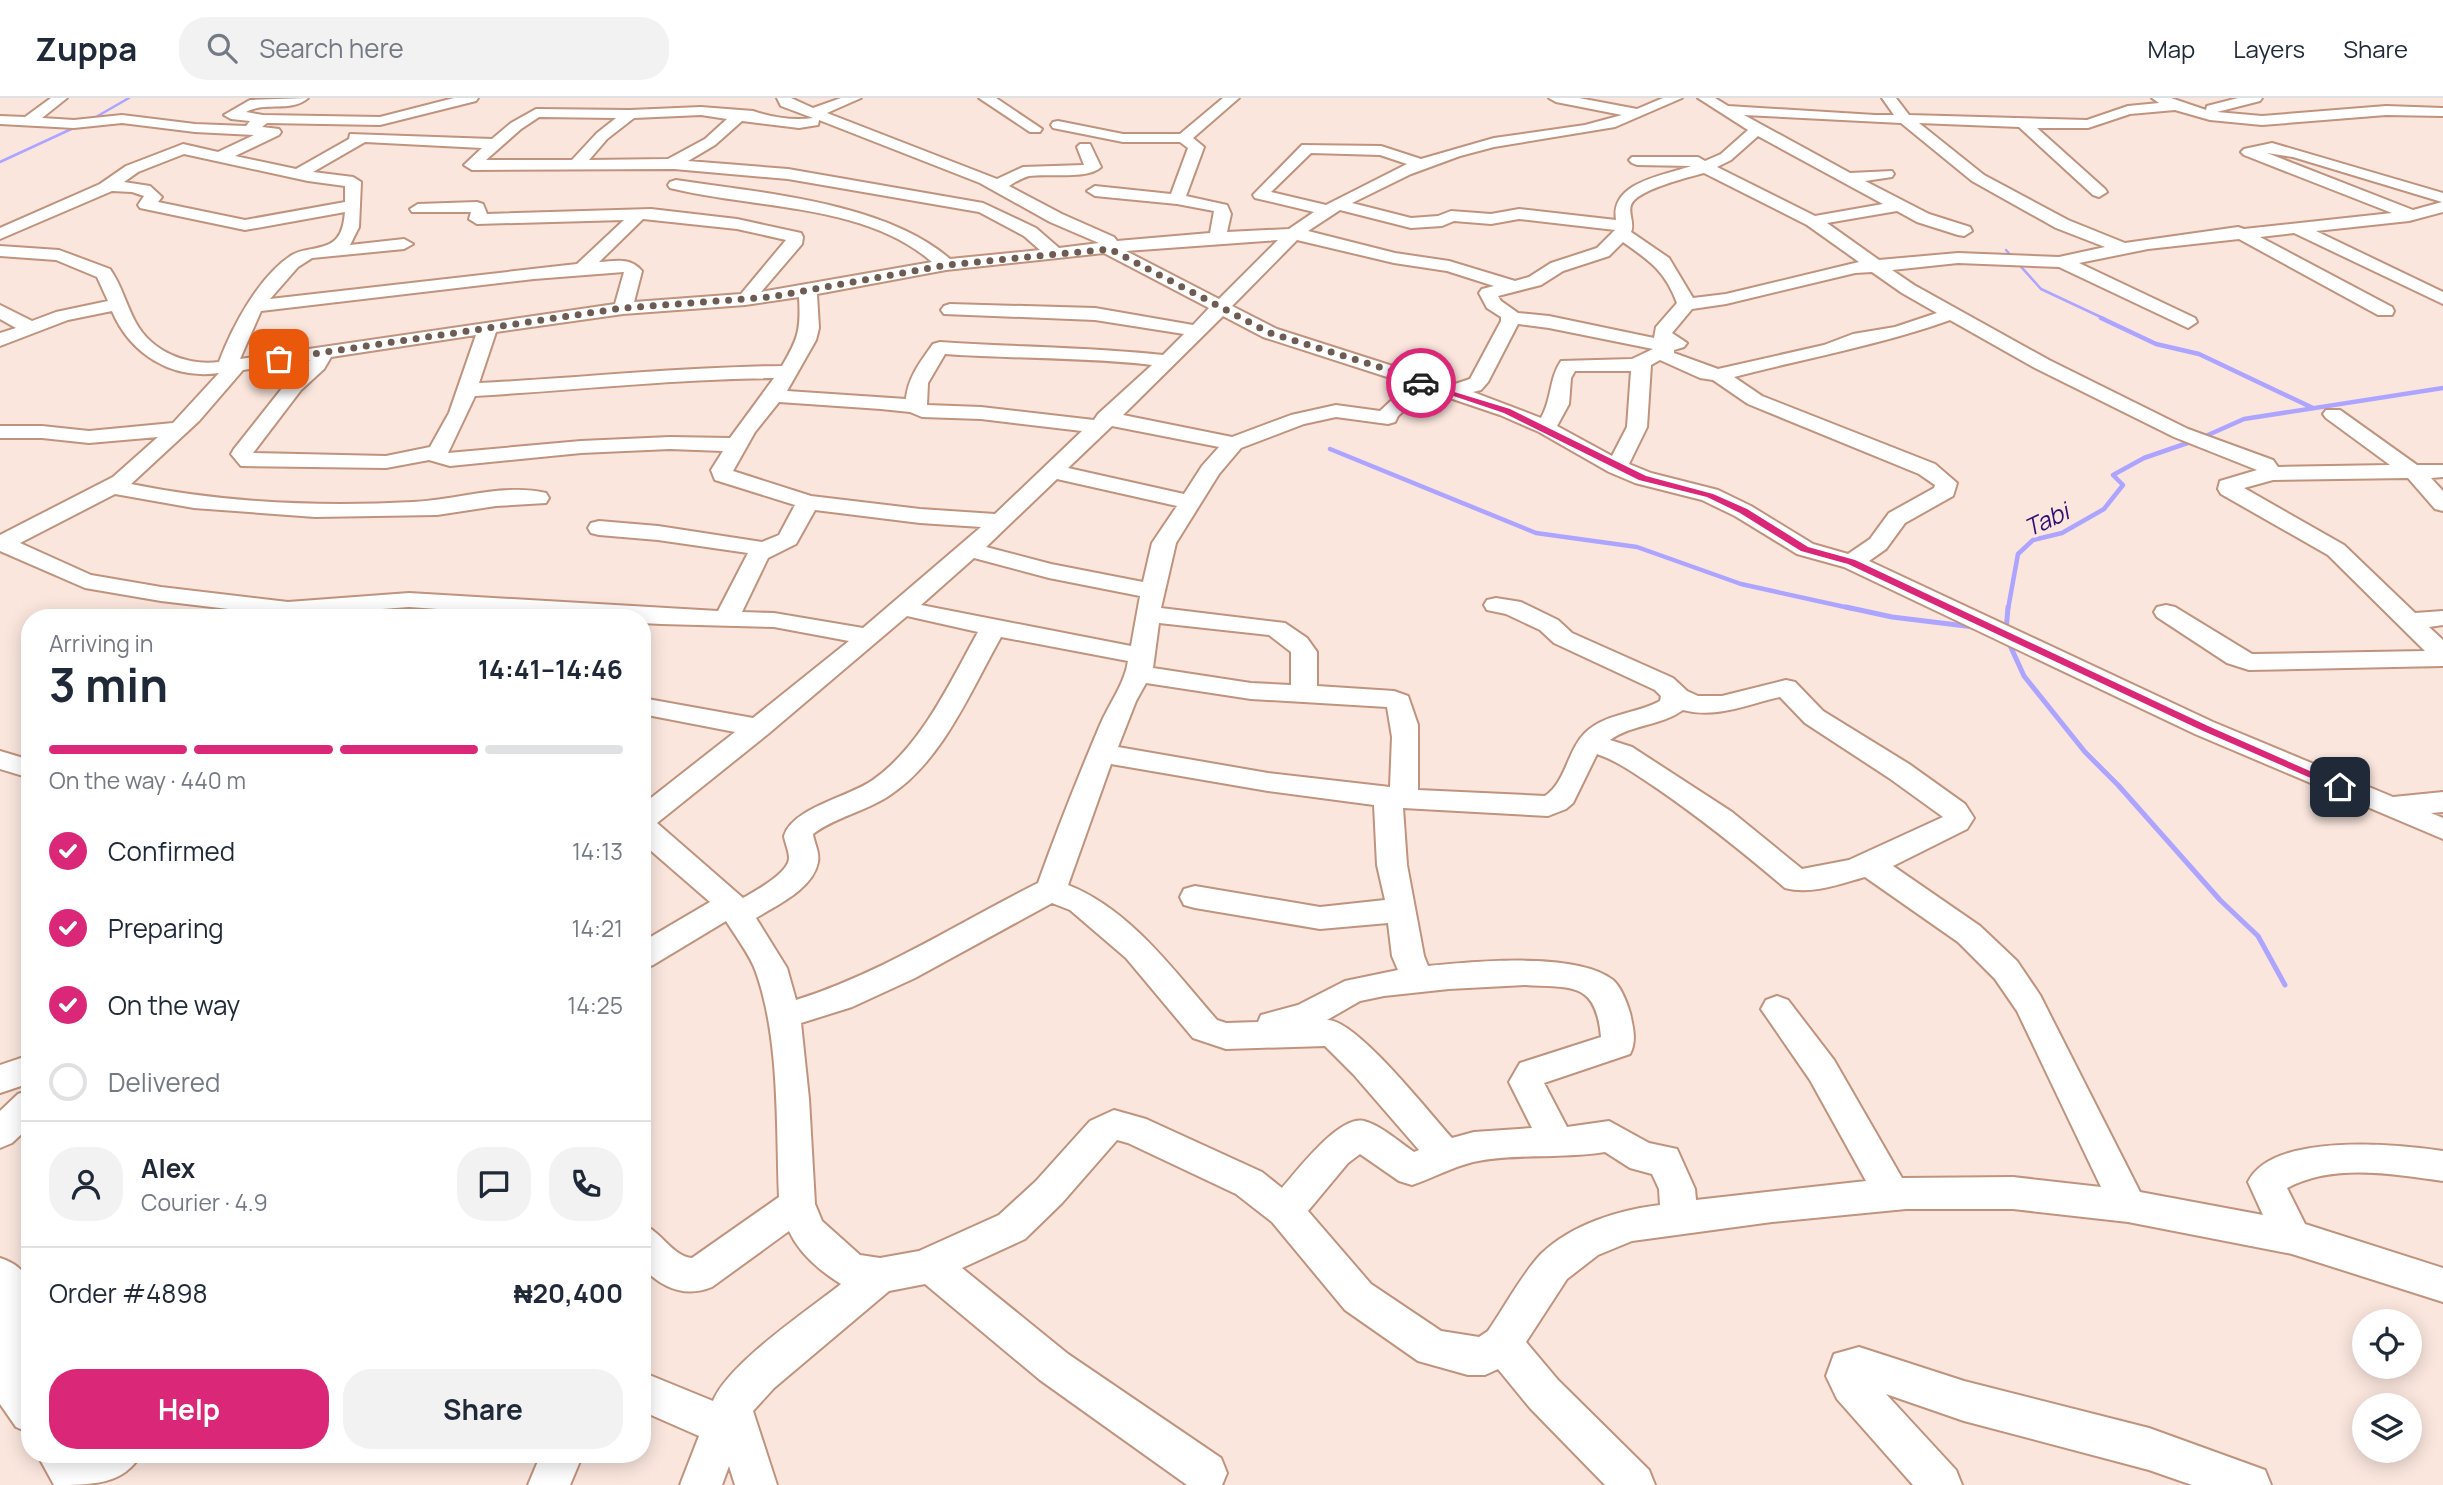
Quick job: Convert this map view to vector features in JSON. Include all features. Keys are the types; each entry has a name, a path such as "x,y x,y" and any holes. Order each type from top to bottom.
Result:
{"street":[{"path":"27,122 60,98"},
{"path":"302,98 285,103 250,104 231,115 264,119 380,121 471,98"},
{"path":"784,98 786,103 875,135 996,186 1056,218 1108,241 1110,249 1270,333 1507,411 1643,478 1710,495 1743,511 1805,549 1852,562 2204,728 2443,829"},
{"path":"813,113 854,98"},
{"path":"986,98 1035,129"},
{"path":"1184,138 1232,98"},
{"path":"1556,98 1609,108 1675,98"},
{"path":"1705,98 1899,206 1923,218 1964,231"},
{"path":"1889,98 1906,120 1950,157 1997,189 2062,224 2123,249"},
{"path":"2159,98 2174,106 2195,111 2272,122 2416,108"},
{"path":"2195,111 2229,106 2255,98"},
{"path":"2386,98 2416,108 2440,112"},
{"path":"747,99 799,124"},
{"path":"651,813 759,728 970,550 1197,331 1293,234 1333,207 1422,164 1482,145 1601,126 1633,106"},
{"path":"1726,110 1906,120 1972,119 2088,124 2128,110 2174,106"},
{"path":"831,121 799,124 689,110 630,114 536,113 472,165 671,164 835,181 862,189 983,208 1030,232 1056,254"},
{"path":"671,164 710,142 740,115 770,112"},
{"path":"576,165 601,136 630,114"},
{"path":"244,131 264,119"},
{"path":"0,120 74,124 121,120 227,130 495,144"},
{"path":"2023,123 2099,192"},
{"path":"1059,125 1124,138 1184,138 1196,147 1177,200"},
{"path":"1757,129 1742,145 1710,165 1645,187 1629,196 1622,207 1624,230 1603,251 1557,267 1535,281 1510,285 1488,293 1493,304 1511,318 1614,333 1663,349 1670,359 1690,369 1717,375 1755,400 1927,469 1947,483 1945,491 1897,518 1878,544 1852,562"},
{"path":"5,228 107,187 132,169 227,130"},
{"path":"220,158 274,132"},
{"path":"298,174 363,137"},
{"path":"996,186 1023,172 1093,167 1085,147"},
{"path":"1422,164 1381,151 1307,148 1261,195 1411,223 1442,221 1451,216 1491,219 1520,214 1624,230 1662,262 1681,288 1686,304"},
{"path":"2443,198 2296,153 2272,148 2249,152 2443,222"},
{"path":"1,543 114,487 178,429 232,366 235,344 253,307 302,256 333,249 346,239 352,222 353,182 298,174 184,149"},
{"path":"1637,160 1710,165 1813,221 1873,266 1951,314 2112,401 2181,433 2257,461 2271,470 2272,474"},
{"path":"1848,178 1886,174"},
{"path":"245,225 335,179"},
{"path":"676,186 784,202 882,224 920,243 946,265"},
{"path":"107,187 148,190 154,197 146,205 245,225 352,206"},
{"path":"1096,191 1221,208 1223,214 1217,238"},
{"path":"1813,221 1899,206"},
{"path":"418,209 477,207 477,219 639,214 737,224 795,237 793,244 745,300"},
{"path":"1546,428 1559,404 1561,377 1568,365 1625,367 1641,363 1677,343 1662,335 1665,327 1686,304 1726,299 1873,266 1958,258 2062,262 2123,249 2238,232 2416,214 2443,207"},
{"path":"583,267 639,214"},
{"path":"2293,227 2443,299"},
{"path":"2238,232 2385,311"},
{"path":"0,251 59,255 104,273 131,331 162,358 180,367 201,369 623,308 745,300 808,292 870,277 946,265 1175,240 1293,234 1324,239 1394,258 1449,266 1510,285"},
{"path":"302,256 404,244"},
{"path":"2062,262 2188,322"},
{"path":"916,407 914,391 918,380 945,329 946,265"},
{"path":"253,307 287,302 328,301 583,267 631,267 633,271 623,308"},
{"path":"808,292 810,328 807,340 774,395 737,445 722,470 723,475 808,502 919,516 1000,521"},
{"path":"0,340 63,316 119,304"},
{"path":"0,311 30,328"},
{"path":"945,329 1095,314 1197,331"},
{"path":"1717,375 1829,350 1853,340 1899,332 1951,314"},
{"path":"1449,392 1474,386 1478,382 1511,318"},
{"path":"488,329 459,413 437,457 450,460 581,447 670,443 737,445"},
{"path":"945,329 1032,354 1112,355 1166,361"},
{"path":"323,353 317,365 294,386 245,449 242,454 249,461 386,462 438,452"},
{"path":"1617,467 1637,427 1641,363"},
{"path":"467,390 601,383 701,373 788,372"},
{"path":"784,1016 841,998 904,969 1051,890 1101,753 1140,664 1164,543 1210,471 1234,444 1312,415 1336,411 1388,418 1388,414 1422,383"},
{"path":"774,395 814,401 898,404 916,407 922,411 1101,423 1234,444"},
{"path":"2333,414 2416,474 2443,504"},
{"path":"0,432 42,432 89,437 178,429"},
{"path":"1051,471 1190,502"},
{"path":"2443,471 2416,474 2272,474 2228,486 2336,550 2443,656"},
{"path":"114,487 161,498 302,512 360,513 437,508 503,498 538,498"},
{"path":"727,618 752,565 765,549 788,540 808,502"},
{"path":"599,528 659,533 765,549"},
{"path":"1,543 85,581 268,609"},
{"path":"970,550 1151,603 1276,628 1298,643 1304,652 1304,693"},
{"path":"330,609 408,600 490,609"},
{"path":"1496,605 1512,607 1549,625 1563,638 1664,684 1674,696 1713,707 1786,688 1814,717 1899,771 1955,811 1960,818 1923,840 1867,863 1809,880 1797,880 1722,819 1640,764 1622,753 1591,743"},
{"path":"903,608 1140,664 1217,687 1386,696 1399,702 1406,761 1396,798 1392,865 1408,956 1419,980"},
{"path":"2166,612 2236,657 2249,662 2443,656"},
{"path":"651,617 774,620 869,637"},
{"path":"2409,621 2443,618"},
{"path":"651,952 785,884 802,868 804,853 798,838 800,829 853,804 885,785 930,737 993,628"},
{"path":"1101,753 1219,776 1396,798 1531,805 1556,803 1565,795 1591,743 1611,724 1654,715 1673,705 1674,696"},
{"path":"651,708 759,728"},
{"path":"0,760 21,766"},
{"path":"2389,807 2443,802"},
{"path":"651,834 699,874 735,909 771,968 784,1016 792,1099 797,1204 808,1232 834,1258 853,1271 880,1275 930,1265 1012,1227 1049,1192 1095,1137 1114,1125 1134,1129 1250,1183 1285,1211 1358,1297 1432,1348 1468,1356 1485,1356 1502,1344 1554,1267 1585,1243 1631,1225 1892,1194 2013,1194 2128,1206 2292,1237 2443,1285"},
{"path":"1867,863 1969,934 2006,970 2029,1003 2128,1206"},
{"path":"1051,890 1080,902 1137,950 1205,1028 1226,1036 1319,1024 1361,988 1496,972 1567,978 1592,983 1602,989 1613,1014 1618,1045 1532,1073 1526,1082 1557,1142"},
{"path":"1195,897 1320,918 1402,910"},
{"path":"1777,1009 1822,1070 1892,1194"},
{"path":"1319,1024 1366,1065 1445,1155"},
{"path":"0,1079 21,1072"},
{"path":"0,1133 21,1113"},
{"path":"1285,1211 1336,1152 1360,1135 1412,1170 1445,1155 1474,1147 1609,1136 1642,1157 1664,1160 1676,1189 1680,1219"},
{"path":"2292,1237 2266,1182 2282,1171 2363,1158 2443,1166"},
{"path":"651,1250 674,1273 685,1278 699,1275 797,1204"},
{"path":"930,1265 1054,1367 1206,1473"},
{"path":"0,1275 11,1284 15,1321 11,1385 21,1400"},
{"path":"701,1485 727,1416 761,1374 880,1275"},
{"path":"1502,1344 1544,1394 1634,1485"},
{"path":"1941,1485 1851,1385 1846,1377 1849,1367 1859,1366 1964,1401 2149,1450 2250,1485"},
{"path":"651,1394 727,1416"},
{"path":"727,1416 756,1485"},
{"path":"64,1463 78,1482 89,1479 109,1463"},
{"path":"549,1485 558,1463"}],"waterway":[{"path":"89,121 129,98"},
{"path":"0,162 80,125"},
{"path":"2006,250 2041,289 2105,319"},
{"path":"2101,318 2156,344 2199,354 2313,408"},
{"name":"Tabi","path":"2008,609 2018,554 2033,540 2062,533 2104,509 2123,485 2113,475 2144,458 2199,439 2244,419 2443,388"},
{"path":"1330,449 1536,533 1637,547 1741,584 1854,609"},
{"path":"1846,607 1892,617 1974,627"},
{"name":"Tabi","path":"2006,632 2008,607"},
{"name":"Tabi","path":"2008,641 2024,676 2085,752 2118,785 2220,900 2258,936 2285,985"}],"way so far":[{"path":"279,359 623,308 745,300 808,292 870,277 946,265 1110,249 1270,333 1389,370 1421,383"}],"route":[{"path":"1421,383 1507,411 1546,428 1587,453 1643,478 1710,495 1743,511 1805,549 1852,562 2204,728 2340,787"}]}
